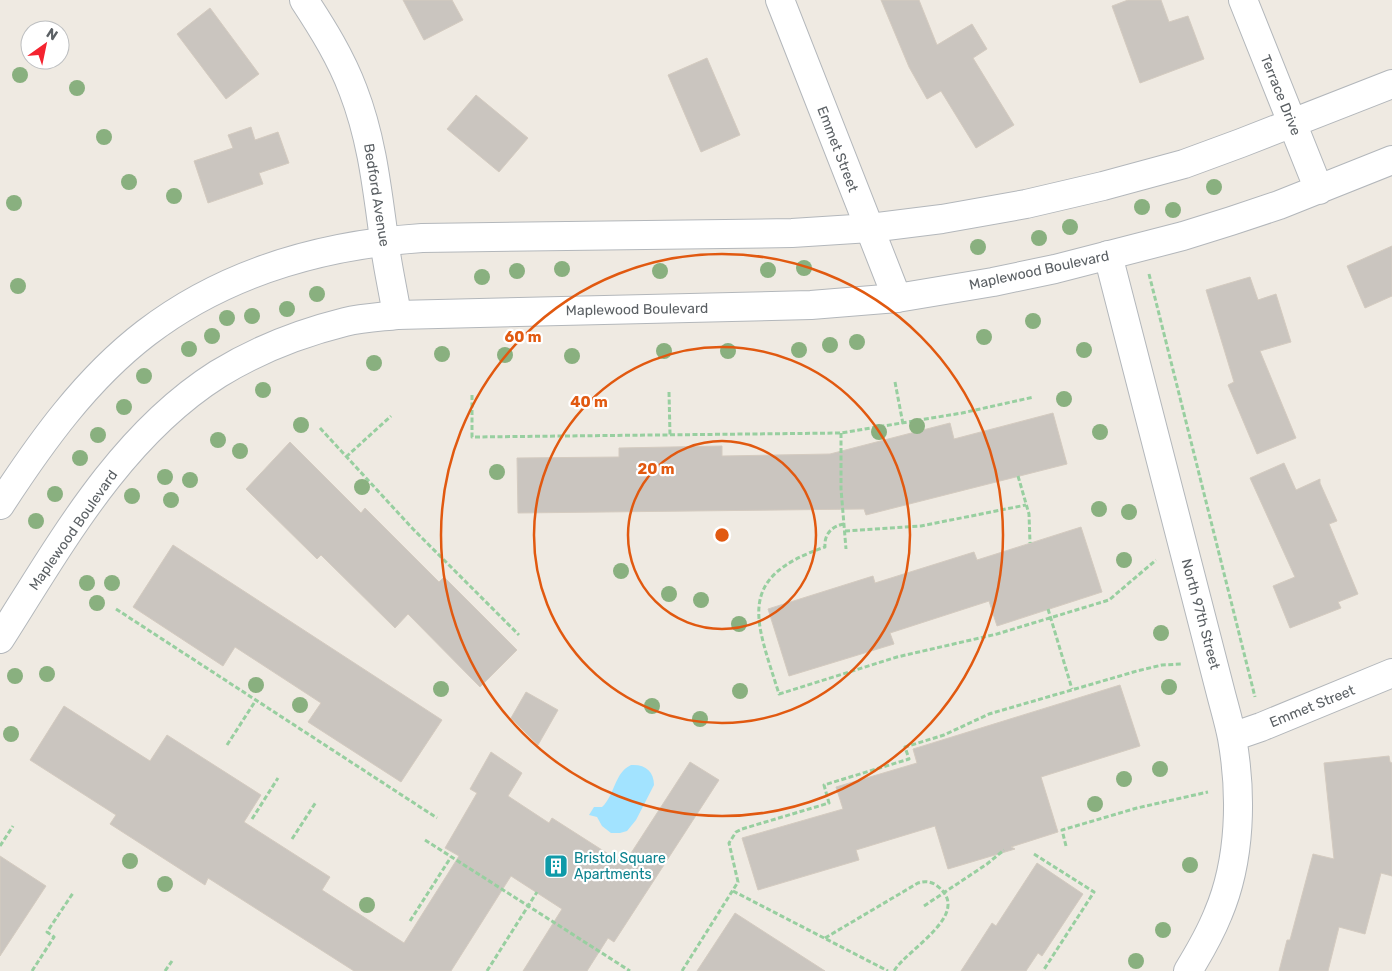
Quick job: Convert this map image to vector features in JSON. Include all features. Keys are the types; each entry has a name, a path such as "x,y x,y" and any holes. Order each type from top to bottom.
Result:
{"street":[{"name":"Bedford Avenue","path":"304,0 332,44 354,91 372,156 397,315"},
{"name":"Emmet Street","path":"780,0 897,298"},
{"name":"Terrace Drive","path":"1243,0 1319,190"},
{"path":"0,506 32,458 61,420 88,387 127,350 169,317 218,288 269,268 321,252 384,241 422,238 792,233 870,228 942,219 991,211 1103,186 1184,164 1392,84"},
{"name":"Maplewood Boulevard","path":"0,638 80,515 103,483 147,433 195,390 218,374 243,360 288,340 346,322 397,315 811,305 897,298 993,282 1108,255 1231,222 1319,190 1392,160"},
{"name":"North 97th Street","path":"1108,255 1232,738 1237,792 1235,843 1230,875 1225,894 1210,932 1188,971"},
{"name":"Emmet Street","path":"1232,738 1392,673"}],"path":[{"path":"1149,273 1256,699"},
{"path":"896,382 903,424"},
{"path":"669,392 670,435"},
{"path":"472,395 472,437 841,433 903,424 1034,397"},
{"path":"346,457 391,416"},
{"path":"320,428 413,529 519,635"},
{"path":"841,433 846,549"},
{"path":"1018,476 1029,514 1030,543"},
{"path":"845,532 921,526 1026,505"},
{"path":"844,524 836,526 828,533 825,547 798,557 780,568 771,576 761,592 758,611 763,643 779,694 897,657 998,634 1110,600 1181,539"},
{"path":"116,609 437,818"},
{"path":"1048,609 1072,690"},
{"path":"682,971 738,882 729,843 736,832 829,803 824,785 909,759 906,747 944,735 989,714 1137,671 1170,664 1192,665 1216,671"},
{"path":"227,745 256,700"},
{"path":"252,819 278,778"},
{"path":"1066,846 1062,830 1164,801 1207,792 1237,792"},
{"path":"292,839 316,802"},
{"path":"0,846 13,826"},
{"path":"424,840 630,971"},
{"path":"924,906 987,864 1004,850"},
{"path":"1034,854 1094,892 1043,971"},
{"path":"410,920 451,856"},
{"path":"825,938 918,883 923,881 932,882 944,892 949,905 945,917 899,963 894,971"},
{"path":"733,891 888,971"},
{"path":"487,971 537,892"},
{"path":"32,971 54,937 47,932 73,893"},
{"path":"165,971 172,961"}],"water":[{"path":"631,765 648,769 654,780 654,785 636,820 627,831 611,833 602,826 597,817 589,815 594,807 602,807 610,796 621,773"}],"building":[{"path":"403,0 452,0 463,20 424,40"},
{"path":"881,0 919,0 937,45 972,24 987,49 973,58 1014,125 976,148 941,91 927,99 909,67"},
{"path":"1128,0 1161,0 1169,22 1188,16 1204,59 1140,83 1112,6"},
{"path":"210,8 259,74 226,99 177,34"},
{"path":"707,58 740,135 701,152 668,75"},
{"path":"476,95 528,138 499,172 447,129"},
{"path":"251,127 255,140 278,132 289,163 259,173 263,184 208,203 194,161 233,148 228,135"},
{"path":"1392,246 1392,296 1365,308 1347,266"},
{"path":"1250,277 1258,300 1276,294 1291,342 1260,351 1296,438 1257,454 1228,385 1234,382 1206,290"},
{"path":"1053,413 1067,464 866,515 864,509 518,513 517,458 619,457 619,448 722,446 722,456 830,454 950,423 954,439"},
{"path":"290,442 361,513 365,508 439,582 444,577 517,650 480,687 408,614 395,628 321,555 317,559 246,489"},
{"path":"1284,463 1296,490 1320,479 1320,483 1337,521 1329,524 1358,594 1338,602 1341,608 1290,628 1273,586 1295,577 1250,478"},
{"path":"1081,527 1102,592 997,626 989,601 890,633 894,644 789,676 768,609 873,576 875,583 974,552 977,560"},
{"path":"173,545 442,720 401,782 308,722 321,703 235,647 223,666 133,607"},
{"path":"1120,685 1140,746 1041,777 1058,832 1011,847 1015,849 948,869 935,826 856,850 859,860 758,890 742,838 843,809 836,787 917,763 913,749"},
{"path":"526,692 558,710 538,745 511,718"},
{"path":"64,706 150,761 167,735 261,795 244,822 330,877 322,890 404,943 459,856 445,848 477,793 470,789 491,752 522,773 508,796 549,823 552,818 624,864 690,762 719,780 614,942 608,938 587,971 523,971 562,909 511,876 451,971 354,971 208,878 205,885 110,824 116,815 30,760"},
{"path":"1389,756 1392,763 1392,876 1381,873 1365,934 1339,927 1328,971 1279,971 1287,940 1290,940 1313,854 1334,859 1324,763"},
{"path":"0,856 46,886 0,956"},
{"path":"1037,863 1083,894 1042,956 1038,953 1026,971 961,971 992,923 996,926"},
{"path":"735,913 825,971 697,971"}],"place":[{"name":"Bristol Square Apartments","path":"556,866"}]}
